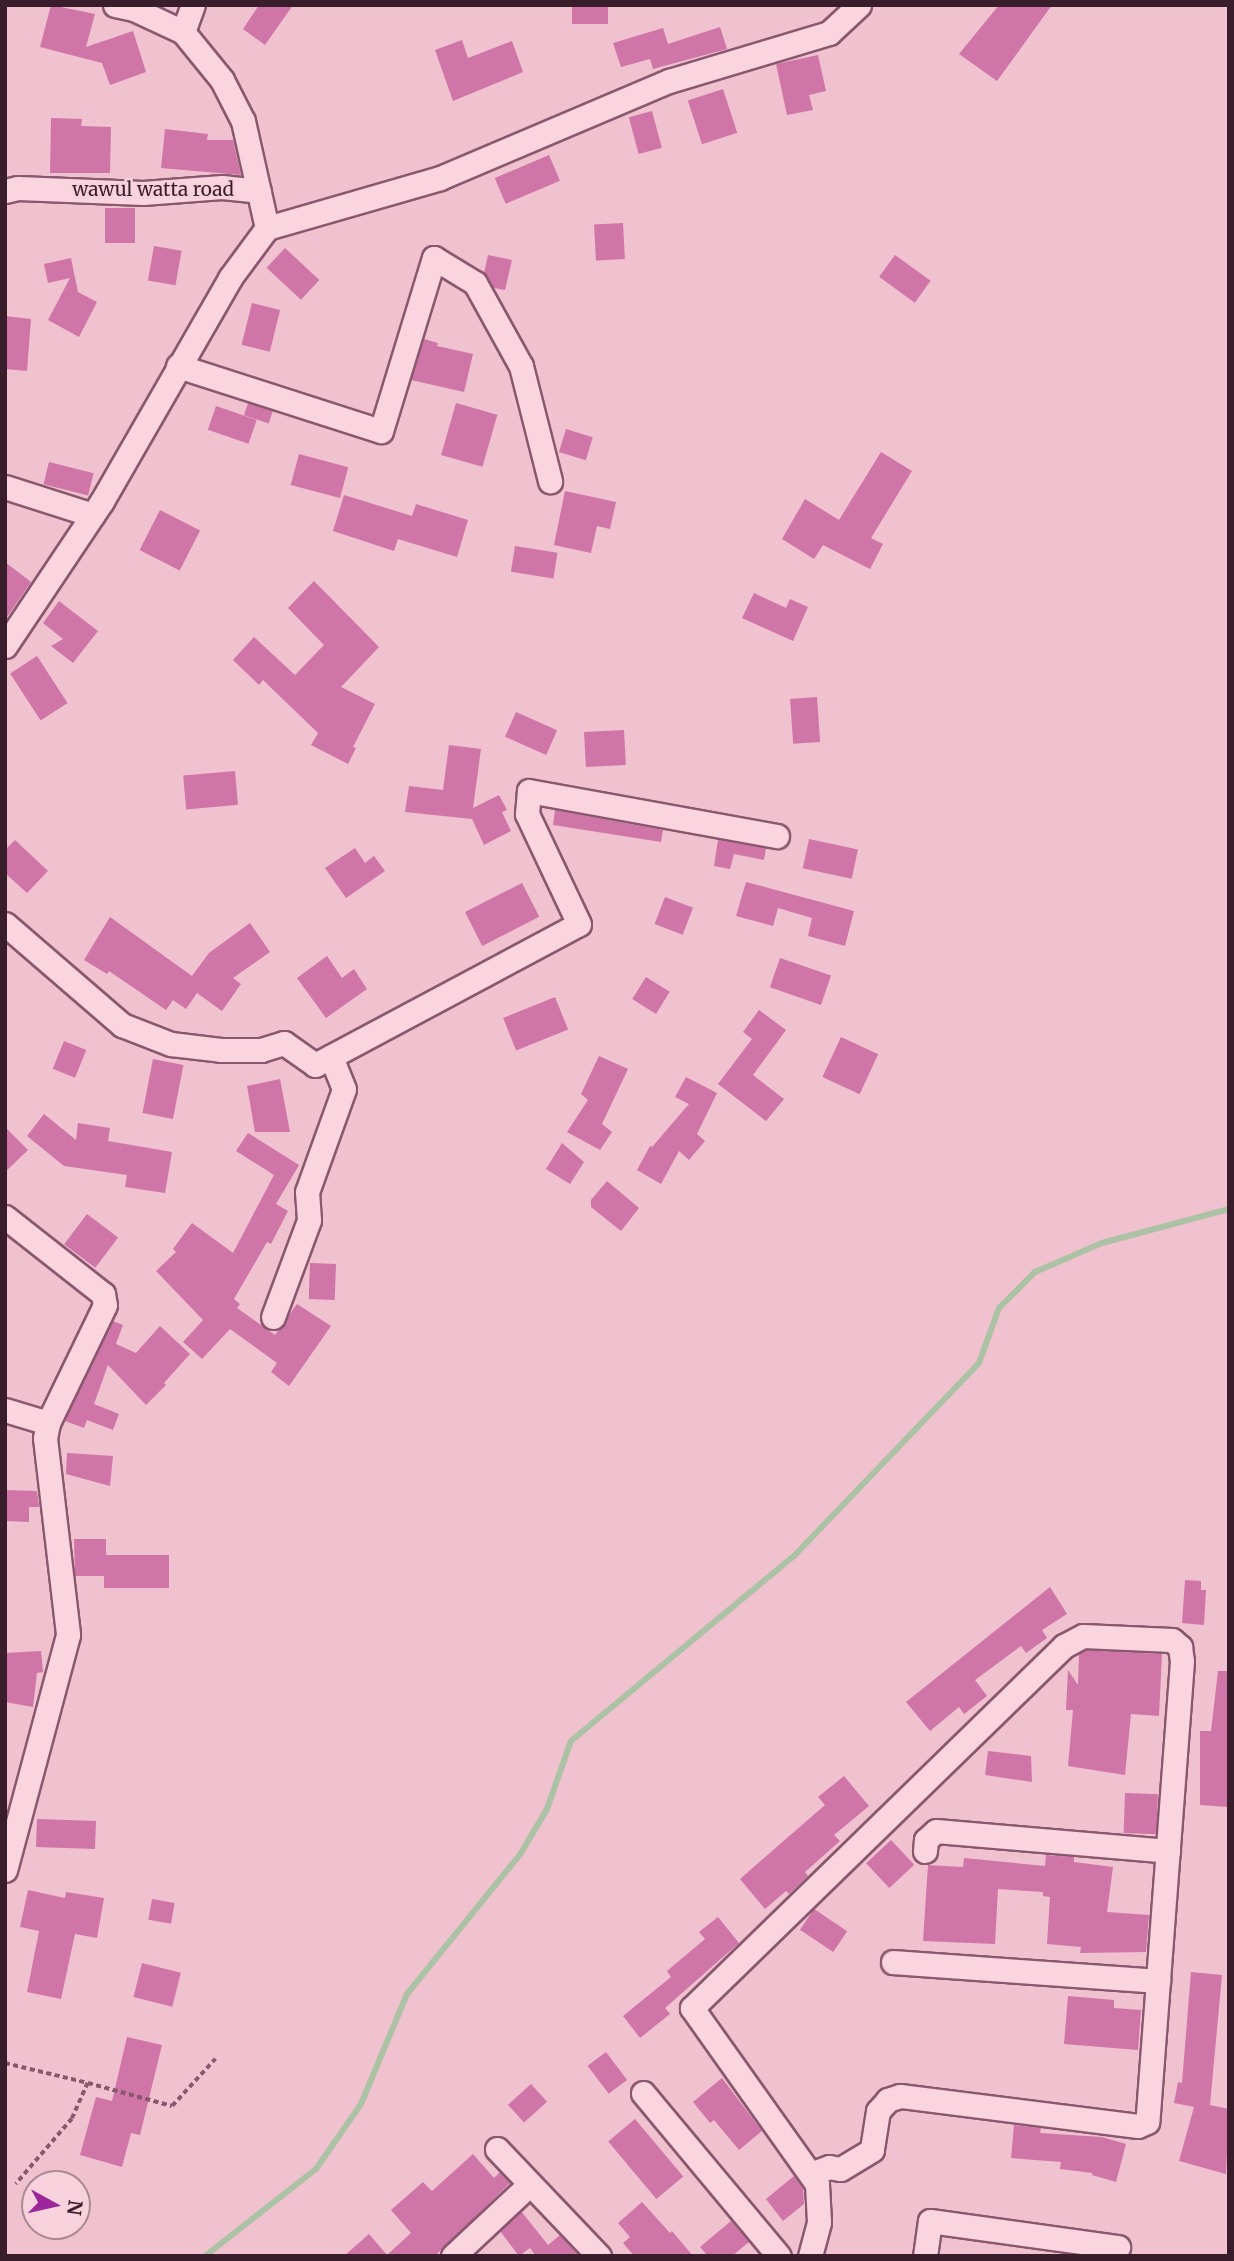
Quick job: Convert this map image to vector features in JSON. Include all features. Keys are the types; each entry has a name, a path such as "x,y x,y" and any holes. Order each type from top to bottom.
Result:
{"street":[{"path":"115,5 134,9 183,33 222,80 243,121 267,228"},
{"path":"183,33 193,5"},
{"path":"5,646 93,514 230,278 267,228 440,178 669,80 829,33 859,5"},
{"name":"wawul watta road","path":"5,191 18,188 143,193 222,187 259,191"},
{"path":"178,366 381,431 433,258 475,283 521,366 550,481"},
{"path":"5,487 93,514"},
{"path":"5,923 122,1025 171,1044 220,1050 261,1050 285,1043 315,1065 579,924 527,814 530,791 777,836"},
{"path":"273,1317 309,1220 307,1192 344,1089 331,1057"},
{"path":"5,1217 103,1294 105,1305 48,1423 45,1438 68,1635 5,1870"},
{"path":"5,1410 48,1423"},
{"path":"810,2256 819,2222 817,2184 692,2008 1064,1646 1083,1636 1172,1640 1180,1647 1182,1661 1147,2122 1138,2126 900,2096 888,2100 878,2111 872,2150 840,2169 829,2167 811,2174"},
{"path":"925,1851 926,1840 936,1831 1168,1851"},
{"path":"894,1962 1158,1981"},
{"path":"643,2093 779,2256"},
{"path":"497,2149 599,2256"},
{"path":"453,2256 530,2184"},
{"path":"925,2256 930,2221 1079,2249 1118,2247"}],"path":[{"path":"5,2063 172,2106 215,2059"},
{"path":"16,2184 72,2119 88,2083"}],"building":[{"path":"51,5 95,14 86,47 133,31 146,72 110,85 102,63 40,47"},
{"path":"259,5 293,5 265,45 243,29"},
{"path":"572,5 608,5 608,24 572,24"},
{"path":"999,5 1052,5 997,81 959,54"},
{"path":"720,27 727,49 653,69 650,59 621,67 613,43 663,28 668,44"},
{"path":"462,40 468,58 512,41 523,72 453,101 435,50"},
{"path":"818,55 826,91 809,95 813,110 787,115 776,64"},
{"path":"723,89 737,133 702,144 688,100"},
{"path":"652,111 662,148 639,154 629,117"},
{"path":"51,118 82,119 81,126 111,127 110,173 50,173"},
{"path":"165,129 208,134 207,140 233,140 241,175 161,168"},
{"path":"549,155 560,181 506,204 495,178"},
{"path":"105,208 135,208 135,243 105,243"},
{"path":"623,223 625,259 596,260 594,225"},
{"path":"154,246 182,251 175,285 148,280"},
{"path":"285,248 319,280 301,300 267,268"},
{"path":"488,255 512,260 505,290 494,288 484,273"},
{"path":"895,255 931,281 915,303 879,277"},
{"path":"71,258 78,292 97,302 79,337 48,320 70,278 48,283 44,264"},
{"path":"252,303 280,310 270,352 242,345"},
{"path":"5,316 31,319 27,371 5,369"},
{"path":"424,339 438,343 437,346 473,354 464,392 411,380"},
{"path":"248,403 273,411 269,423 244,415"},
{"path":"456,403 497,415 482,467 441,455"},
{"path":"216,406 257,420 249,444 208,430"},
{"path":"566,429 593,437 586,460 559,452"},
{"path":"881,452 912,471 871,538 883,544 870,569 823,545 814,559 782,539 805,499 839,520"},
{"path":"299,454 348,467 340,498 291,485"},
{"path":"49,462 94,473 88,495 43,484"},
{"path":"565,491 616,502 610,529 597,526 591,553 554,545"},
{"path":"344,495 412,516 416,504 468,520 457,557 398,539 394,551 333,531"},
{"path":"160,510 200,530 180,571 140,550"},
{"path":"515,546 557,553 553,578 511,572"},
{"path":"5,562 31,582 5,620"},
{"path":"314,581 379,647 341,687 375,704 353,747 356,748 348,764 311,745 318,733 263,680 259,685 233,660 254,637 295,675 324,645 288,608"},
{"path":"754,593 786,608 790,599 808,607 793,641 742,618"},
{"path":"59,601 98,631 73,663 51,646 63,639 43,623"},
{"path":"37,656 67,703 41,720 10,673"},
{"path":"817,697 820,742 793,744 790,699"},
{"path":"516,712 557,730 546,755 505,737"},
{"path":"624,730 626,765 586,767 584,732"},
{"path":"449,745 481,749 473,808 499,795 507,810 502,812 511,831 484,845 472,819 405,812 409,786 443,790"},
{"path":"235,771 238,805 186,809 183,776"},
{"path":"555,810 663,830 661,842 553,825"},
{"path":"809,839 858,849 852,879 803,868"},
{"path":"15,840 48,871 27,893 5,873 5,850"},
{"path":"718,840 766,848 764,860 734,854 730,869 714,866"},
{"path":"355,848 365,863 374,856 385,871 346,898 325,868"},
{"path":"746,882 854,911 845,946 808,936 812,918 778,908 773,926 736,916"},
{"path":"522,883 539,917 482,946 465,912"},
{"path":"665,897 693,908 683,935 655,924"},
{"path":"110,917 192,976 209,953 250,923 270,952 233,978 241,984 222,1011 197,993 186,1009 173,1000 166,1010 109,971 107,974 84,960"},
{"path":"327,956 342,978 354,969 367,989 326,1018 297,978"},
{"path":"780,958 831,976 821,1005 770,987"},
{"path":"646,977 670,992 656,1014 632,999"},
{"path":"555,997 568,1029 516,1050 503,1018"},
{"path":"759,1010 786,1030 753,1075 784,1099 766,1121 718,1084 752,1039 743,1032"},
{"path":"841,1037 878,1054 860,1094 822,1077"},
{"path":"64,1041 86,1050 75,1078 53,1069"},
{"path":"599,1056 628,1069 602,1124 612,1132 600,1150 567,1132 588,1100 581,1094"},
{"path":"153,1059 183,1065 173,1119 143,1113"},
{"path":"686,1077 717,1093 697,1134 705,1141 689,1160 679,1151 661,1184 637,1170 650,1146 652,1147 689,1104 675,1097"},
{"path":"280,1079 290,1132 255,1132 247,1086"},
{"path":"44,1114 76,1140 78,1123 110,1128 108,1141 172,1152 165,1193 125,1187 127,1175 64,1166 27,1136"},
{"path":"5,1127 28,1150 5,1172"},
{"path":"248,1133 299,1165 276,1204 288,1211 271,1244 267,1242 234,1299 240,1304 237,1308 275,1335 297,1304 331,1326 289,1386 271,1372 277,1363 230,1329 202,1359 183,1342 203,1320 156,1271 176,1252 173,1249 192,1223 233,1253 274,1175 236,1151"},
{"path":"562,1143 584,1162 570,1184 546,1169"},
{"path":"607,1181 639,1208 621,1231 591,1207 591,1200"},
{"path":"87,1214 118,1237 95,1268 64,1244"},
{"path":"310,1263 336,1264 335,1300 309,1299"},
{"path":"113,1321 123,1325 116,1344 136,1353 160,1326 190,1354 146,1405 108,1365 94,1404 119,1414 113,1430 87,1420 84,1428 65,1421"},
{"path":"67,1453 113,1456 110,1486 66,1474"},
{"path":"5,1490 37,1491 39,1507 29,1507 29,1522 5,1521"},
{"path":"74,1539 106,1539 106,1555 169,1555 169,1588 104,1588 104,1576 75,1576"},
{"path":"1185,1580 1201,1581 1201,1590 1206,1590 1204,1625 1182,1623"},
{"path":"1050,1587 1067,1614 1042,1630 1047,1638 1026,1653 1021,1646 975,1680 987,1696 964,1714 959,1707 930,1731 906,1702"},
{"path":"1086,1650 1162,1654 1159,1716 1131,1714 1125,1775 1068,1766 1073,1710 1066,1710 1068,1670 1078,1685 1079,1654"},
{"path":"41,1651 43,1672 37,1673 33,1707 5,1702 5,1653"},
{"path":"1218,1671 1229,1671 1229,1807 1200,1805 1200,1731 1211,1731"},
{"path":"988,1751 1031,1756 1032,1782 985,1775"},
{"path":"844,1776 869,1806 834,1835 840,1841 805,1872 808,1876 789,1894 786,1891 765,1909 740,1879 825,1805 818,1797"},
{"path":"1125,1793 1158,1794 1157,1834 1124,1833"},
{"path":"37,1819 96,1821 95,1849 36,1847"},
{"path":"891,1840 914,1865 889,1888 866,1863"},
{"path":"1046,1855 1074,1857 1074,1862 1113,1867 1107,1912 1149,1915 1146,1952 1080,1953 1081,1947 1047,1944 1050,1897 1043,1896 1043,1892 998,1889 995,1944 923,1941 928,1865 963,1867 964,1858 1045,1866"},
{"path":"28,1890 65,1898 66,1892 104,1898 97,1938 75,1934 61,1999 27,1992 39,1931 20,1927"},
{"path":"152,1899 175,1903 171,1924 148,1920"},
{"path":"814,1909 847,1931 833,1952 800,1930"},
{"path":"718,1917 739,1943 665,2008 670,2014 640,2038 623,2016 671,1977 667,1971 705,1939 699,1932"},
{"path":"142,1963 181,1973 172,2007 134,1997"},
{"path":"1191,1972 1222,1975 1210,2105 1229,2109 1226,2174 1179,2161 1194,2107 1174,2103 1178,2082 1182,2083"},
{"path":"1068,1996 1114,2000 1114,2008 1141,2010 1138,2050 1064,2044"},
{"path":"127,2037 162,2045 140,2135 131,2133 122,2167 80,2155 96,2097 112,2101"},
{"path":"606,2052 627,2080 609,2094 588,2066"},
{"path":"722,2078 762,2131 739,2150 714,2120 710,2123 693,2102"},
{"path":"531,2084 547,2102 524,2123 508,2105"},
{"path":"635,2119 683,2176 656,2199 608,2141"},
{"path":"1014,2125 1041,2128 1040,2133 1102,2137 1126,2144 1116,2182 1092,2173 1060,2169 1061,2162 1011,2158"},
{"path":"473,2154 494,2178 500,2172 510,2183 435,2256 344,2256 369,2234 387,2255 411,2233 391,2210 423,2182 432,2191"},
{"path":"794,2176 803,2189 804,2204 783,2221 766,2199"},
{"path":"642,2202 693,2256 634,2256 623,2243 630,2237 618,2223"},
{"path":"521,2211 548,2245 560,2235 579,2256 536,2256 530,2248 519,2256 500,2231"},
{"path":"731,2221 749,2242 732,2256 708,2256 700,2247"}],"waterway":[{"path":"205,2256 316,2169 361,2104 407,1994 521,1853 547,1809 571,1741 794,1556 979,1363 999,1308 1035,1272 1102,1243 1229,1209"}]}
